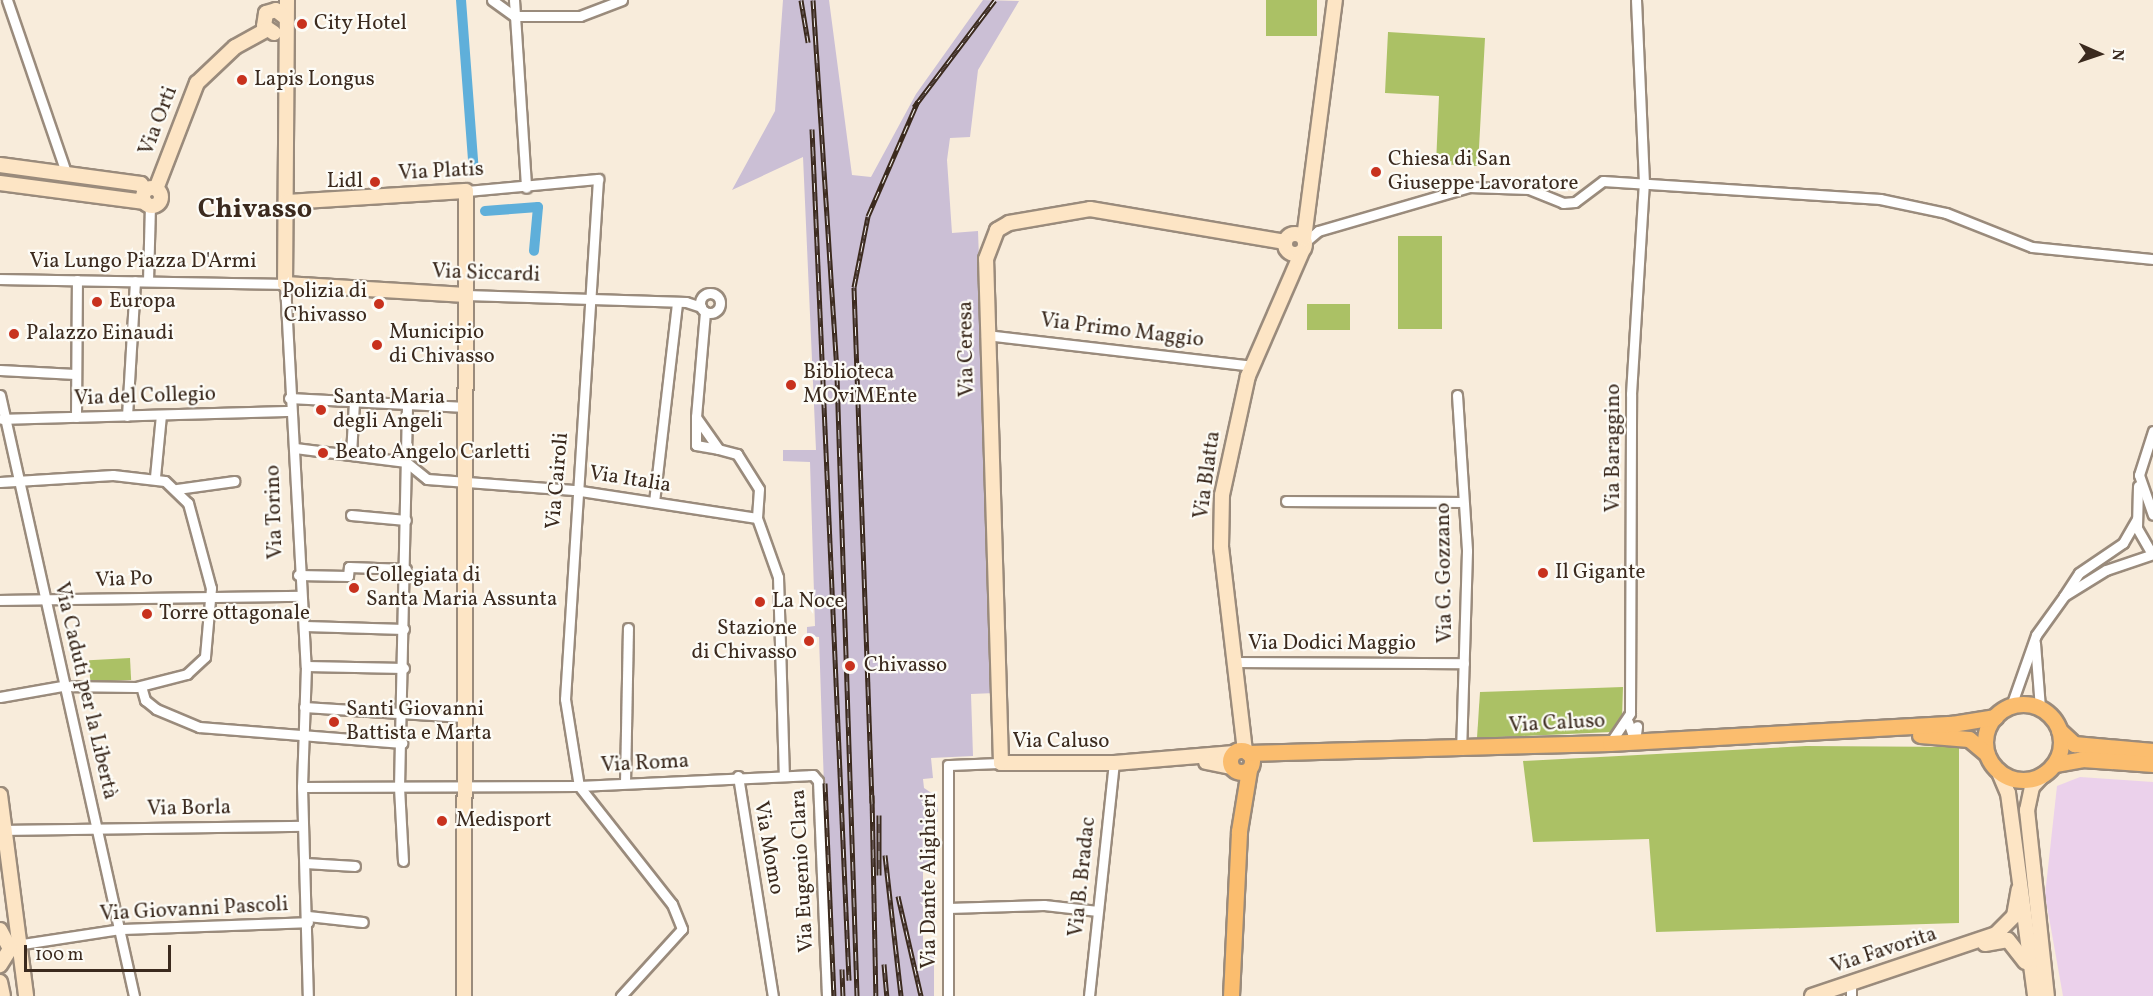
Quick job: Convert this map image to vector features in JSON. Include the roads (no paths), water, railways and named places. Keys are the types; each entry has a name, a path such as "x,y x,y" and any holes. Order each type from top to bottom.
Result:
{"main road":[{"path":"2153,751 2074,744 2040,708 2011,706 1995,717 1986,736 1987,754 1998,770 2015,779 2082,759 2153,764"},
{"name":"Via Caluso","path":"1241,761 1279,753 1461,750 1610,743 1636,734 1652,741 1836,731 1995,717"},
{"path":"2049,769 2059,729"},
{"name":"Via Caluso","path":"1836,731 1960,737 1987,754"},
{"path":"1231,996 1241,761"}],"street":[{"path":"7,0 67,175"},
{"name":"Via Torino","path":"287,0 285,23 285,284 289,398 295,448 298,575 306,666 303,826 308,919 308,996"},
{"path":"492,0 514,16 580,16 621,0"},
{"path":"514,0 526,188"},
{"name":"Via Blatta","path":"1241,761 1236,662 1221,547 1222,495 1253,366 1310,207 1335,0"},
{"name":"Via Baraggino","path":"1636,0 1644,183 1631,394 1629,718 1636,734"},
{"path":"270,14 285,23 276,33 270,14"},
{"name":"Via Orti","path":"148,281 149,197 191,92 270,14"},
{"name":"Via Orti","path":"0,165 141,184 149,197"},
{"name":"Via Platis","path":"286,202 526,188 598,179"},
{"name":"Via Cairoli","path":"579,786 565,699 574,490 593,299 598,179"},
{"path":"1297,242 1318,231 1469,187 1529,189 1563,203 1575,202 1603,181 1881,199 1946,213 2032,247 2153,259"},
{"path":"0,183 149,197"},
{"path":"464,996 466,191"},
{"name":"Via Ceresa","path":"1001,763 987,335 989,244 1009,223 1090,209 1297,242"},
{"name":"Via Lungo Piazza D'Armi","path":"0,279 285,284"},
{"path":"76,417 77,280"},
{"path":"127,416 135,280"},
{"name":"Via Siccardi","path":"285,284 466,295 682,302 702,306 696,417"},
{"path":"654,502 682,302"},
{"name":"Via Primo Maggio","path":"987,335 1253,366"},
{"path":"0,370 75,374"},
{"name":"Via Caduti per la Libertà","path":"0,395 3,419 47,601 62,686 98,828 134,996"},
{"name":"Via G. Gozzano","path":"1457,395 1462,502 1464,663 1461,750"},
{"path":"289,398 466,407"},
{"path":"351,454 354,402"},
{"path":"403,861 399,788 404,710 407,405"},
{"name":"Via del Collegio","path":"3,419 291,411"},
{"path":"155,477 161,415"},
{"path":"696,417 718,449"},
{"path":"696,417 696,445 737,454 759,489 757,518 768,540 778,576 784,774"},
{"path":"2064,596 2099,573 2153,553 2139,537 2137,519 2139,475 2153,431"},
{"path":"295,448 406,462"},
{"name":"Via Italia","path":"406,462 428,479 574,490 757,518"},
{"path":"2139,475 2153,515"},
{"path":"0,482 155,477 177,489 196,525 211,597 208,647 200,665 171,681 141,686 62,686 0,697"},
{"path":"177,489 234,481"},
{"path":"1286,501 1462,502"},
{"path":"351,515 406,520"},
{"path":"2011,706 2036,635 2079,573 2123,543 2137,519"},
{"path":"298,575 348,576 349,567 406,568"},
{"name":"Via Po","path":"0,600 300,596"},
{"path":"304,626 404,630"},
{"path":"624,783 628,628"},
{"path":"2036,635 2034,675 2040,708"},
{"name":"Via Dodici Maggio","path":"1236,662 1464,663"},
{"path":"306,666 404,668"},
{"path":"141,686 145,700 156,709 199,727 303,733 402,743"},
{"path":"304,706 404,710 464,717"},
{"path":"1610,743 1629,718"},
{"name":"Via Baraggino","path":"1629,718 1636,734"},
{"name":"Via Caluso","path":"948,765 1174,760 1241,761"},
{"name":"Via B. Bradac","path":"1089,996 1114,763"},
{"name":"Via Dante Alighieri","path":"948,765 948,996"},
{"path":"2047,996 2027,810 2032,787 2049,769"},
{"path":"1998,770 2008,793 2035,996"},
{"name":"Via Roma","path":"463,788 579,786 784,774"},
{"name":"Via Eugenio Clara","path":"784,774 813,775 818,781 827,996"},
{"name":"Via Momo","path":"738,776 773,996"},
{"path":"579,786 672,904 682,929 621,996"},
{"path":"303,787 463,788"},
{"path":"0,795 16,923 14,949 26,996"},
{"name":"Via Borla","path":"4,830 303,826"},
{"path":"305,863 355,866"},
{"name":"Via Favorita","path":"1812,996 1851,990 1968,946 2004,928 2019,906 2019,889"},
{"path":"948,908 1044,905 1098,911"},
{"name":"Via Giovanni Pascoli","path":"14,949 120,929 308,919 363,922"},
{"path":"0,930 14,949"},
{"name":"Via Favorita","path":"1968,946 2008,940 2015,944 2025,961 2030,996"},
{"path":"0,965 14,949"},
{"path":"0,982 3,996"}],"waterway":[{"path":"461,0 474,171"},
{"path":"485,211 538,207 534,251"}],"railway":[{"path":"801,0 808,42"},
{"path":"813,0 837,376 857,996"},
{"path":"914,107 995,0"},
{"path":"872,803 854,287 868,216 918,101"},
{"path":"812,129 849,980"},
{"path":"825,783 834,996"},
{"path":"872,795 876,996"},
{"path":"879,815 879,875"},
{"path":"885,855 901,996"},
{"path":"898,896 921,996"},
{"path":"884,964 887,996"},
{"path":"842,969 843,996"}],"place":[{"name":"City Hotel","path":"302,24"},
{"name":"Lapis Longus","path":"242,80"},
{"name":"Chiesa di San Giuseppe Lavoratore","path":"1376,172"},
{"name":"Lidl","path":"375,182"},
{"name":"Europa","path":"97,302"},
{"name":"Polizia di Chivasso","path":"379,304"},
{"name":"Palazzo Einaudi","path":"14,334"},
{"name":"Municipio di Chivasso","path":"377,345"},
{"name":"Biblioteca MOviMEnte","path":"791,385"},
{"name":"Santa Maria degli Angeli","path":"321,410"},
{"name":"Beato Angelo Carletti","path":"323,453"},
{"name":"Il Gigante","path":"1543,573"},
{"name":"Collegiata di Santa Maria Assunta","path":"354,588"},
{"name":"La Noce","path":"760,602"},
{"name":"Torre ottagonale","path":"147,614"},
{"name":"Stazione di Chivasso","path":"809,641"},
{"name":"Chivasso","path":"850,666"},
{"name":"Santi Giovanni Battista e Marta","path":"334,722"},
{"name":"Medisport","path":"442,821"}],"district":[{"name":"Chivasso","path":"255,211"}]}
